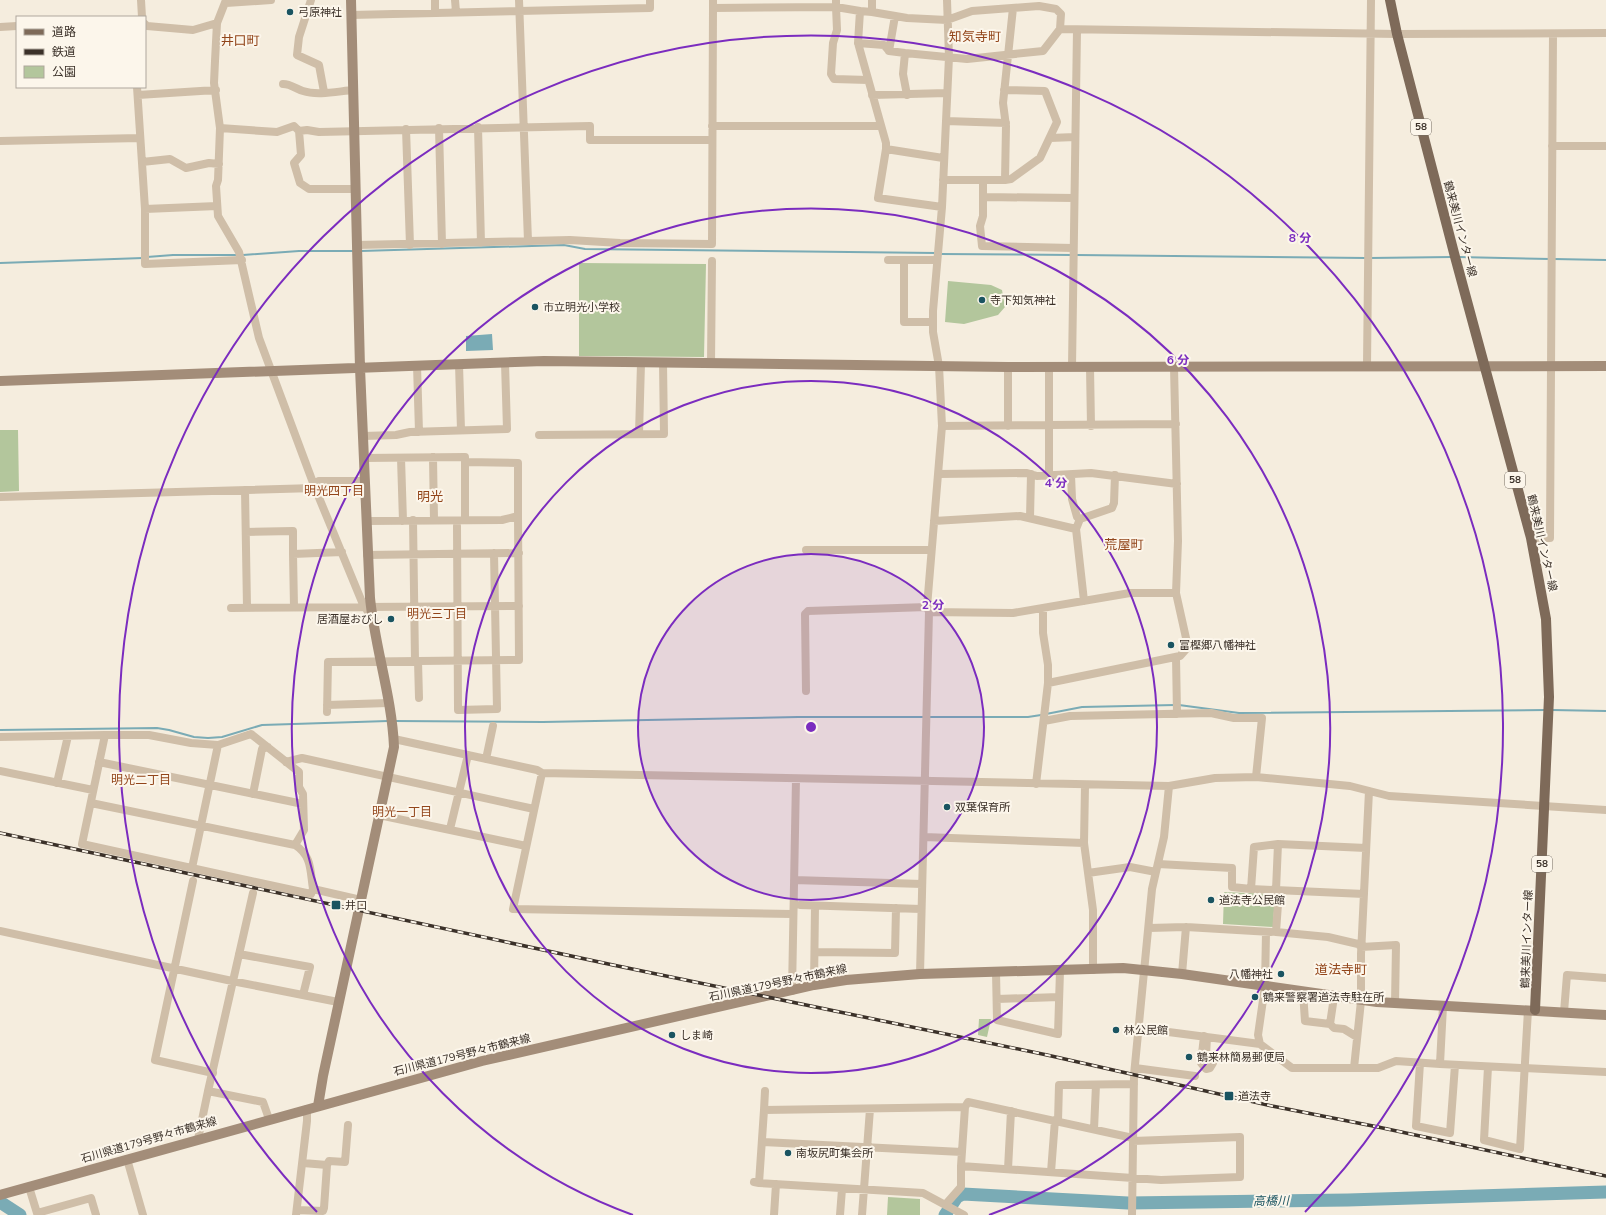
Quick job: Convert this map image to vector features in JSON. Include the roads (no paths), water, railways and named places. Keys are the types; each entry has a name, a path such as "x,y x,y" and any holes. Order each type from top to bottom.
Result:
{"main road":[{"name":"鶴来美川インター線","path":"1390,0 1397,34 1454,253 1531,538 1546,619 1549,701 1532,1010"}],"street":[{"path":"141,0 142,16"},
{"path":"271,0 226,1 218,23 214,83 220,128 218,180 216,186 218,216 241,257 259,338 271,372 317,485 342,552 369,611 381,661 394,739 394,747 338,1002 318,1106"},
{"path":"311,0 299,37 297,55 309,59 319,65 324,92"},
{"path":"351,0 360,368 369,611"},
{"path":"434,0 435,13"},
{"path":"455,0 456,12"},
{"path":"519,0 528,241"},
{"path":"351,15 650,8 650,0"},
{"path":"872,0 872,12"},
{"path":"920,974 928,609 931,550 942,426 939,366 933,322 942,207 942,180 949,57 947,0"},
{"path":"1367,366 1371,0"},
{"path":"357,249 410,245 570,240 614,243 712,244 713,4 836,4 860,11 895,16 947,20 972,11 1013,8 1023,3 1040,3 1056,9 1061,14 1060,29 1043,51 966,58 905,53 889,50 884,45 858,43"},
{"path":"836,4 837,30 833,43 831,74 834,80 868,80"},
{"path":"1004,180 1006,123 1003,103 1013,8"},
{"path":"860,11 858,43 886,149 878,198 942,207"},
{"path":"889,50 895,16"},
{"path":"146,25 193,30 218,23"},
{"path":"0,27 16,26"},
{"path":"1060,29 1370,32 1397,34 1606,33"},
{"path":"1072,367 1076,30"},
{"path":"1531,538 1550,538 1553,34"},
{"path":"905,53 903,74 907,95"},
{"path":"283,84 291,84 303,91 324,92 354,90"},
{"path":"216,90 182,94 138,91 145,209 145,264 241,257"},
{"path":"942,180 1011,179 1040,158 1057,122 1046,91 1004,90"},
{"path":"872,95 947,93"},
{"path":"946,121 1006,123"},
{"path":"220,128 277,132 294,126 300,131 307,130 319,132 478,127 590,126 590,140 712,140"},
{"path":"712,126 881,126"},
{"path":"478,127 480,243"},
{"path":"439,128 442,244"},
{"path":"406,129 410,245"},
{"path":"300,131 300,155 294,164 300,183 309,189 356,189"},
{"path":"1050,138 1075,137"},
{"path":"0,141 140,138"},
{"path":"1552,146 1606,146"},
{"path":"886,149 944,158"},
{"path":"142,162 170,159 186,168 209,163 219,164"},
{"path":"983,180 983,216 980,226 982,246 1073,253"},
{"path":"983,197 1074,198"},
{"path":"145,209 217,206"},
{"path":"888,260 937,260"},
{"path":"904,260 904,322 933,322"},
{"path":"711,363 712,261"},
{"path":"363,436 396,435 419,432 507,429 505,363"},
{"path":"0,381 505,363 711,363 1048,368 1606,366"},
{"path":"639,434 641,363"},
{"path":"539,435 664,434 664,363"},
{"path":"459,364 461,430"},
{"path":"417,365 419,432"},
{"path":"1008,367 1008,426"},
{"path":"1090,367 1091,426"},
{"path":"1048,683 1180,656 1188,647 1176,594 1178,541 1174,367"},
{"path":"1048,368 1049,476"},
{"path":"942,426 1091,426 1176,424"},
{"path":"363,458 465,457 465,520"},
{"path":"401,458 403,521"},
{"path":"433,458 434,520"},
{"path":"388,703 327,708 328,662 519,660 518,463 465,462"},
{"path":"938,474 1027,473 1049,476 1092,473 1177,484"},
{"path":"1030,518 1031,474"},
{"path":"1071,475 1072,499 1077,517 1080,519"},
{"path":"1084,601 1076,529 1080,519 1112,508 1114,503 1115,475"},
{"path":"0,497 245,490 364,481"},
{"path":"245,490 247,607"},
{"path":"366,521 502,520 518,516"},
{"path":"934,521 1020,516 1076,529"},
{"path":"413,520 414,608 419,698"},
{"path":"457,526 458,710 496,709 494,553"},
{"path":"246,532 293,530 294,608"},
{"path":"806,550 931,550"},
{"path":"293,554 342,552"},
{"path":"368,555 519,553"},
{"path":"806,691 806,614 808,611 928,609 1013,613 1130,594 1176,594"},
{"path":"230,608 294,608 369,611 414,608 519,606"},
{"path":"1036,784 1048,683 1048,665 1044,644 1043,609"},
{"path":"1176,657 1177,714"},
{"path":"1044,716 1211,713 1234,718 1262,718 1256,777"},
{"path":"486,759 493,726"},
{"path":"0,737 149,735 191,743 218,745 251,734 299,772 299,787 303,794 304,830 295,845"},
{"path":"91,803 295,845 304,851 308,857 313,889 311,894 82,844 105,735"},
{"path":"57,783 68,736"},
{"path":"394,739 537,770 542,773 1085,786 1169,786 1215,778 1256,777 1350,786 1389,796 1606,810"},
{"path":"192,868 218,745"},
{"path":"253,794 262,749 268,747"},
{"path":"450,829 468,755"},
{"path":"286,762 302,758 534,809"},
{"path":"99,762 303,804"},
{"path":"0,771 93,790"},
{"path":"542,773 513,909 792,914"},
{"path":"792,990 792,914 796,779"},
{"path":"1085,786 1084,843 1093,910 1093,970"},
{"path":"1132,1215 1134,1084 1138,1028 1152,889 1164,836 1169,786"},
{"path":"1354,1068 1356,1037 1361,1001 1361,947 1370,791"},
{"path":"379,815 526,846"},
{"path":"924,837 1084,843"},
{"path":"1251,889 1254,847 1278,844 1366,848"},
{"path":"1276,932 1278,844"},
{"path":"1088,873 1130,868 1232,868 1232,887 1364,894"},
{"path":"794,880 922,884"},
{"path":"193,881 155,1060 213,1073"},
{"path":"313,889 361,900"},
{"path":"198,1139 232,981 253,893"},
{"path":"800,905 921,909"},
{"path":"814,985 816,906"},
{"path":"815,952 895,953 896,908"},
{"path":"1149,928 1186,927 1276,932 1328,937 1358,944 1361,947 1396,945 1395,1003"},
{"path":"1182,974 1186,927"},
{"path":"0,931 232,981 338,1002"},
{"path":"1260,1044 1258,1035 1265,986 1266,932"},
{"path":"239,954 310,967 303,995"},
{"name":"石川県道179号野々市鶴来線","path":"0,1195 482,1060 814,985 846,980 920,974 1144,970 1182,974 1361,1001 1606,1014"},
{"path":"996,972 997,1020 1058,1034 1060,971"},
{"path":"1564,1012 1567,975 1606,978"},
{"path":"1303,992 1305,1021 1330,1024 1334,1028 1344,1029 1356,1037"},
{"path":"996,999 1059,997"},
{"path":"1330,1024 1334,997"},
{"path":"1440,1064 1444,1006"},
{"path":"1488,1067 1484,1140 1520,1149 1524,1069 1532,1010"},
{"path":"1138,1028 1260,1044 1292,1068 1378,1068 1396,1061 1524,1069 1606,1072"},
{"path":"1420,1063 1416,1126 1450,1133 1455,1065"},
{"path":"1135,1068 1195,1076"},
{"path":"1051,1172 1059,1085 1134,1084"},
{"path":"1094,1129 1096,1085"},
{"path":"208,1091 263,1102 269,1119"},
{"path":"765,1091 763,1142 757,1182 842,1189 923,1193 964,1215"},
{"path":"950,1207 961,1187 961,1166 965,1108 968,1102 1094,1129 1133,1140 1240,1137 1240,1177 1161,1180 961,1166"},
{"path":"764,1110 965,1108"},
{"path":"307,1109 303,1163 297,1212 323,1211 327,1165 329,1161 345,1162 348,1125"},
{"path":"862,1215 870,1109"},
{"path":"1008,1169 1011,1111"},
{"path":"763,1142 962,1152"},
{"path":"127,1159 143,1215"},
{"path":"303,1163 327,1165"},
{"path":"774,1215 776,1184"},
{"path":"29,1187 36,1212 91,1198 96,1215"},
{"path":"840,1215 842,1189"}],"water":[{"path":"492,334 493,350 466,351 466,336"}],"waterway":[{"path":"361,251 564,245 585,249 936,253"},
{"path":"243,255 299,251 354,251"},
{"path":"940,254 1072,255"},
{"path":"147,257 173,255 236,255"},
{"path":"1076,255 1366,258"},
{"path":"1370,258 1452,257"},
{"path":"1458,257 1550,259"},
{"path":"0,263 143,258"},
{"path":"1554,259 1606,260"},
{"path":"1046,714 1082,707 1175,705"},
{"path":"1179,705 1239,713 1546,710"},
{"path":"1552,710 1606,711"},
{"path":"928,717 1028,717 1041,715"},
{"path":"394,721 543,722 798,717 924,717"},
{"path":"0,730 157,728 194,737 208,738 222,737 262,725 388,721"},
{"name":"高橋川","path":"945,1215 957,1197 963,1194 1128,1203 1348,1200 1606,1192"},
{"name":"高橋川","path":"0,1202 20,1215"}],"railway":[{"path":"0,833 613,965 1047,1055 1272,1106 1606,1176"}],"place":[{"name":"弓原神社","path":"290,12"},
{"name":"寺下知気神社","path":"982,300"},
{"name":"市立明光小学校","path":"535,307"},
{"name":"居酒屋おびし","path":"391,619"},
{"name":"富樫郷八幡神社","path":"1171,645"},
{"name":"双葉保育所","path":"947,807"},
{"name":"道法寺公民館","path":"1211,900"},
{"name":"井口","path":"336,905"},
{"name":"八幡神社","path":"1281,974"},
{"name":"鶴来警察署道法寺駐在所","path":"1255,997"},
{"name":"林公民館","path":"1116,1030"},
{"name":"しま崎","path":"672,1035"},
{"name":"鶴来林簡易郵便局","path":"1189,1057"},
{"name":"道法寺","path":"1229,1096"},
{"name":"南坂尻町集会所","path":"788,1153"}],"district":[{"name":"知気寺町","path":"975,37"},
{"name":"井口町","path":"240,41"},
{"name":"明光四丁目","path":"334,491"},
{"name":"明光","path":"430,497"},
{"name":"荒屋町","path":"1124,545"},
{"name":"明光三丁目","path":"437,614"},
{"name":"明光二丁目","path":"141,780"},
{"name":"明光一丁目","path":"402,812"},
{"name":"道法寺町","path":"1341,970"}]}
